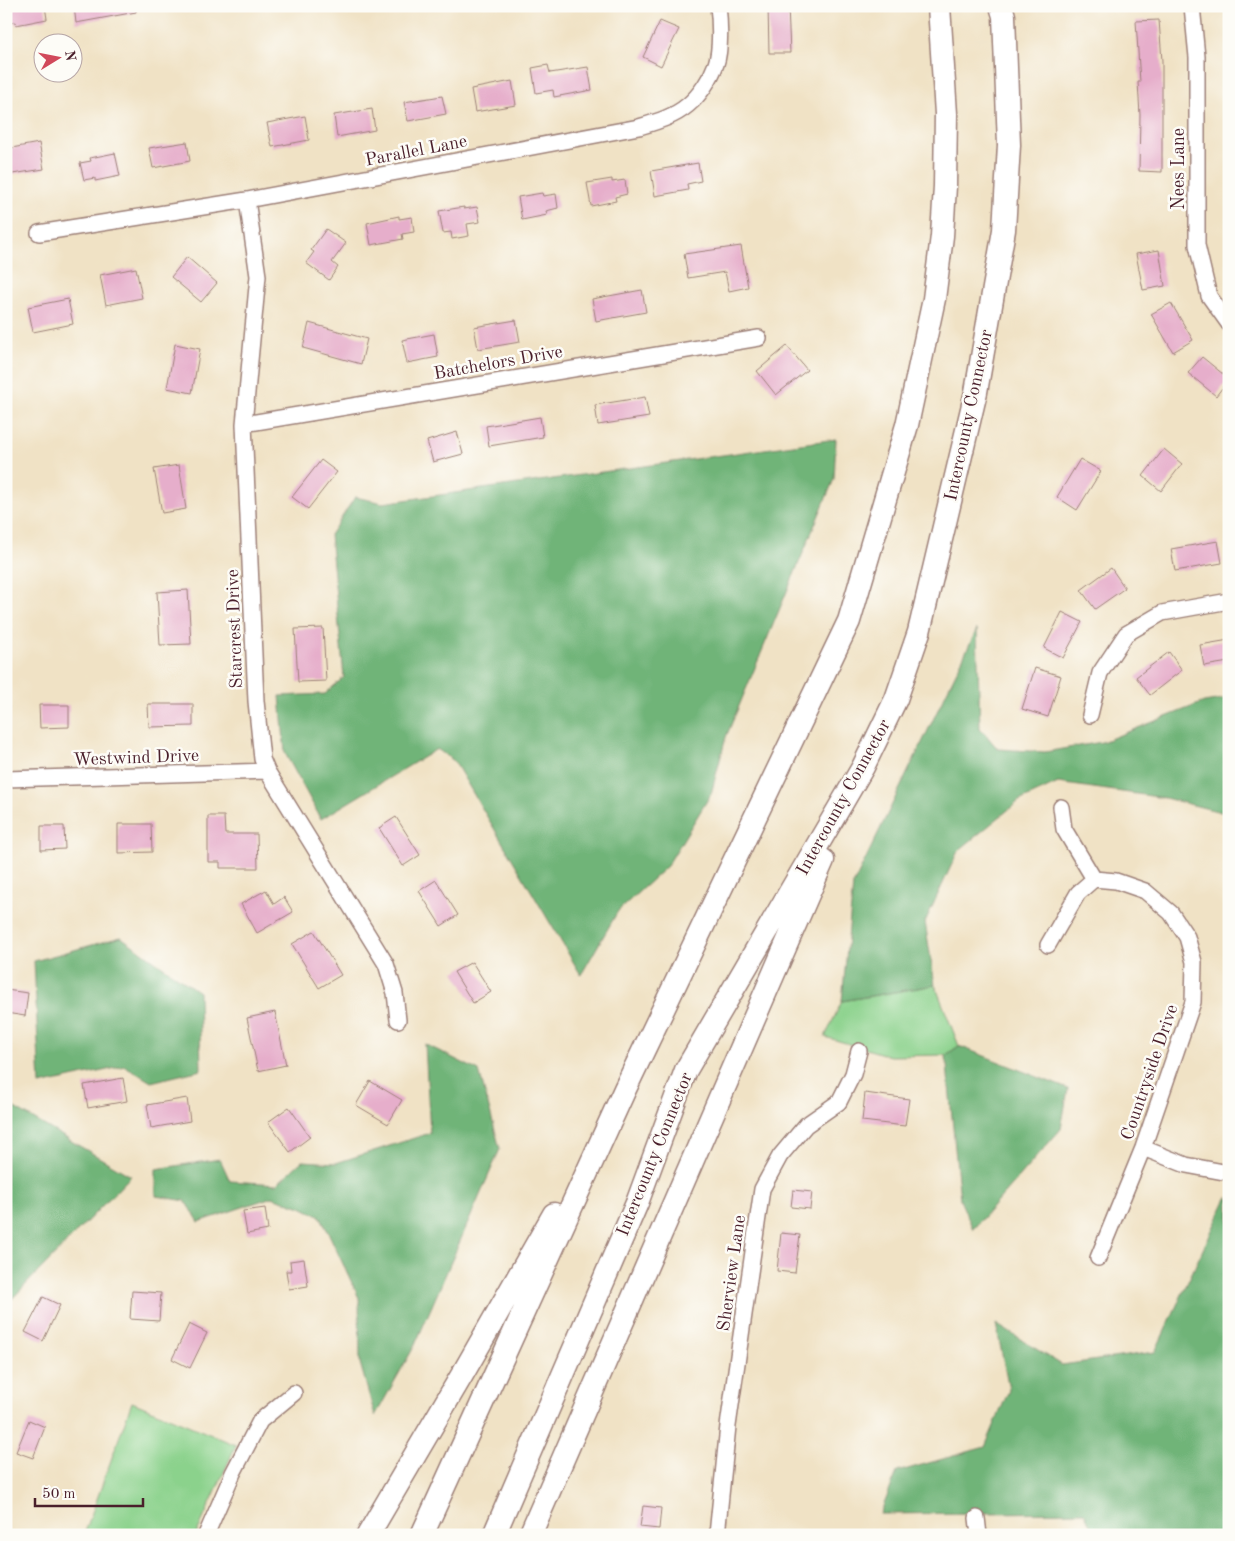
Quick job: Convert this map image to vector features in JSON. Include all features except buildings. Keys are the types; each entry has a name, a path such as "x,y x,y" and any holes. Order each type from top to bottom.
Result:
{"highway":[{"path":"368,1535 462,1375 625,1089 849,621 907,425 934,299 942,236 945,186 946,114 939,6"},
{"name":"Intercounty Connector","path":"494,1535 636,1203 686,1070 864,767 896,699 919,632 976,392 1005,220 1009,145 1004,16 1001,6"},
{"path":"530,1535 864,767"},
{"path":"422,1535 625,1089"}],"street":[{"name":"Parallel Lane","path":"38,233 247,200 638,127 663,120 688,106 701,92 717,63 721,22 718,6"},
{"name":"Nees Lane","path":"1192,6 1197,57 1197,245 1209,296 1229,324"},
{"name":"Starcrest Drive","path":"247,200 258,276 244,424 256,701 262,759 266,771 386,964 395,993 398,1020"},
{"name":"Batchelors Drive","path":"244,424 759,338"},
{"path":"1090,715 1100,673 1126,634 1162,613 1229,601"},
{"name":"Westwind Drive","path":"6,779 266,771"},
{"path":"1048,945 1078,893 1094,879 1064,829 1060,807"},
{"name":"Countryside Drive","path":"1094,879 1116,881 1145,891 1171,913 1187,937 1194,962 1193,1002 1143,1148 1098,1258"},
{"name":"Sherview Lane","path":"717,1535 728,1426 762,1189 780,1156 806,1125 839,1102 853,1074 859,1051"},
{"path":"1143,1148 1186,1165 1229,1173"},
{"path":"206,1535 233,1473 260,1421 294,1393"},
{"path":"977,1518 979,1535"}],"green space":[{"path":"836,439 834,479 726,737 711,794 667,866 618,911 581,975 454,761 437,749 321,819 285,753 280,696 325,694 344,677 330,535 355,497 383,503"},
{"path":"977,629 980,728 998,749 1045,752 1102,742 1204,702 1229,698 1229,814 1165,798 1058,783 1019,801 958,851 925,922 935,985 842,1001 853,885"},
{"path":"121,937 199,992 201,1070 151,1082 125,1066 40,1085 34,961"},
{"path":"935,985 959,1046 946,1055 890,1056 825,1037 842,1001"},
{"path":"425,1044 479,1071 500,1149 415,1345 375,1416 360,1363 359,1298 321,1217 301,1207 272,1197 199,1222 186,1201 156,1196 156,1169 220,1159 230,1181 277,1184 302,1161 336,1163 430,1133"},
{"path":"959,1046 1068,1089 1061,1129 973,1229 960,1200 946,1055"},
{"path":"6,1103 131,1176 6,1307"},
{"path":"1227,1198 1229,1198 1229,1535 1095,1535 1084,1512 880,1514 897,1472 985,1447 1009,1390 996,1324 1062,1365 1155,1352"},
{"path":"132,1402 236,1445 196,1535 84,1535"}]}
